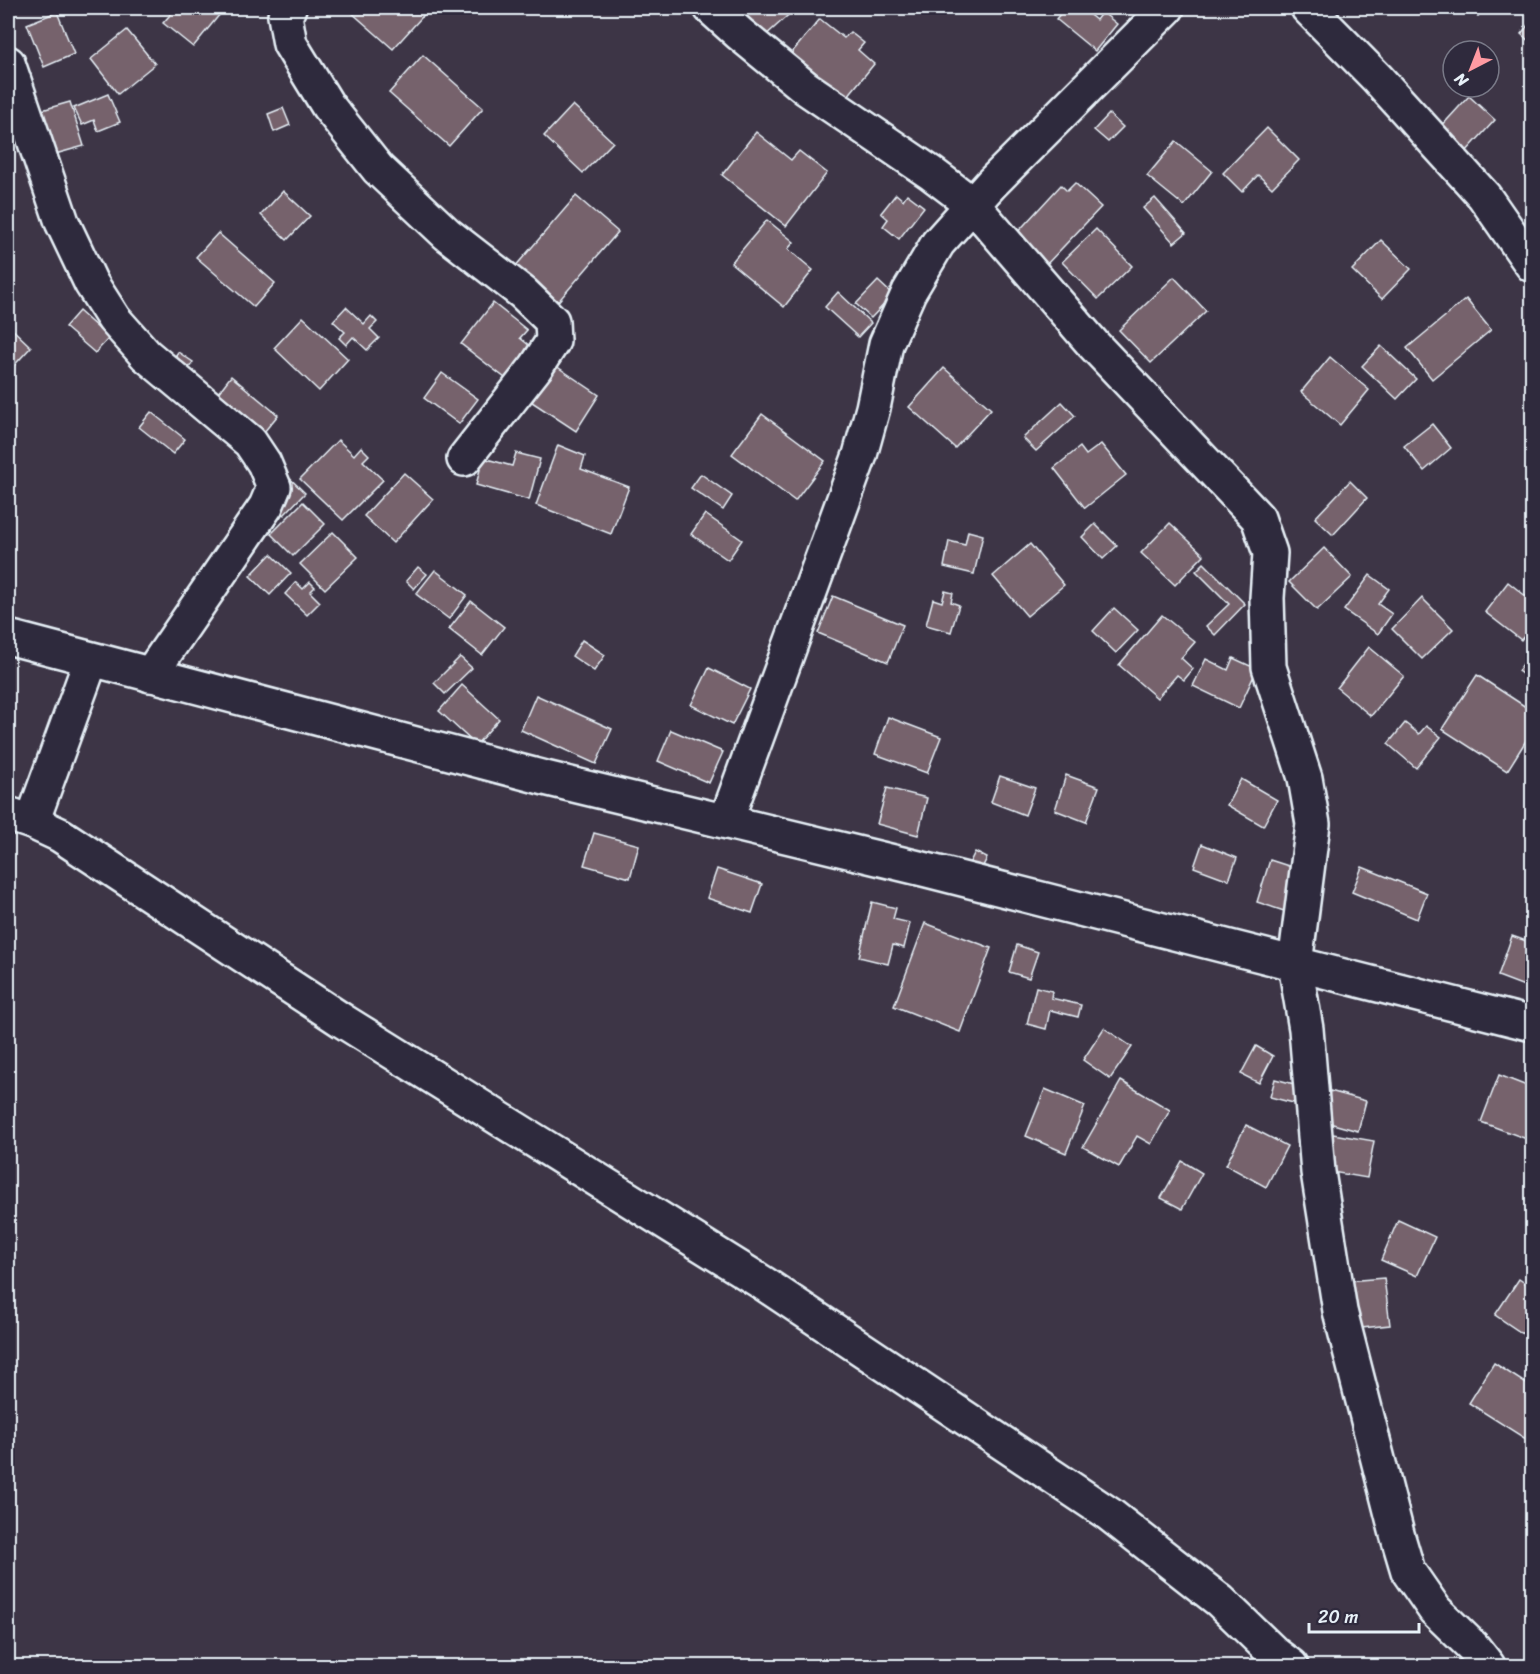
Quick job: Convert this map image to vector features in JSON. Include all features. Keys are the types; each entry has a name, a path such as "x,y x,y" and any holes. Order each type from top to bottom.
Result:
{"street":[{"path":"289,8 285,16 290,44 328,106 378,169 447,234 523,293 552,321 554,341 464,459"},
{"path":"711,8 806,88 931,173 972,204 1093,344 1258,519 1270,553 1267,598 1269,667 1305,778 1313,824 1295,964 1306,1029 1318,1172 1341,1311 1408,1571 1435,1610 1473,1647 1488,1666"},
{"path":"726,821 860,455 873,408 886,344 909,292 938,243 972,204 1167,8"},
{"path":"1308,8 1377,78 1484,196 1533,265"},
{"path":"8,63 62,222 91,284 114,319 146,355 250,442 264,463 273,487 266,506 150,675"},
{"path":"8,637 545,778 927,870 1533,1024"},
{"path":"91,660 20,818 60,835 343,1021 763,1282 1109,1514 1220,1601 1275,1654 1291,1666"}],"building":[{"path":"176,8 225,8 193,47 163,23"},
{"path":"355,8 430,8 393,49 351,12"},
{"path":"736,8 796,8 764,37"},
{"path":"1065,8 1081,8 1096,20 1102,12 1117,24 1095,51 1056,19"},
{"path":"1464,8 1484,8 1478,16"},
{"path":"57,12 74,54 44,67 27,24"},
{"path":"820,19 844,38 850,32 864,43 858,50 874,64 843,102 788,57"},
{"path":"1532,20 1532,44 1521,34"},
{"path":"127,30 155,64 118,94 91,59"},
{"path":"423,55 483,108 449,146 389,93"},
{"path":"108,94 120,122 98,131 94,120 82,125 74,108"},
{"path":"1466,99 1472,99 1495,120 1464,154 1438,130"},
{"path":"70,102 84,146 48,156 35,112"},
{"path":"573,105 613,142 583,173 544,136"},
{"path":"283,108 290,125 274,132 268,114"},
{"path":"1109,114 1123,127 1108,142 1094,130"},
{"path":"1267,128 1299,160 1272,188 1258,175 1242,192 1223,173"},
{"path":"756,132 791,160 799,151 827,173 786,226 722,175"},
{"path":"1176,141 1212,171 1184,206 1147,176"},
{"path":"1075,183 1101,207 1045,266 1014,236 1061,185 1067,191"},
{"path":"283,191 310,216 287,240 261,215"},
{"path":"896,194 903,200 907,194 924,207 899,239 883,226 888,219 881,213"},
{"path":"576,196 618,232 556,304 514,268"},
{"path":"1155,198 1186,233 1174,243 1143,208"},
{"path":"767,220 794,242 788,249 813,270 784,307 731,263"},
{"path":"1096,229 1132,266 1098,299 1062,262"},
{"path":"218,233 275,283 254,307 196,257"},
{"path":"8,238 14,262 8,264"},
{"path":"1381,240 1411,269 1382,299 1352,270"},
{"path":"1174,277 1206,311 1151,363 1119,330"},
{"path":"878,281 893,295 871,318 856,304"},
{"path":"838,292 871,323 858,337 825,307"},
{"path":"1466,299 1491,330 1432,379 1407,348"},
{"path":"493,303 527,330 520,338 530,346 505,378 461,344"},
{"path":"346,307 364,324 371,316 377,322 370,329 379,338 367,350 353,337 346,345 339,338 345,332 333,321"},
{"path":"79,311 109,338 95,353 65,327"},
{"path":"303,317 348,359 319,391 274,348"},
{"path":"8,325 31,347 8,372"},
{"path":"1381,346 1416,379 1397,399 1362,366"},
{"path":"178,352 193,362 183,377 168,366"},
{"path":"1330,357 1369,390 1340,425 1301,392"},
{"path":"556,366 599,395 576,431 532,402"},
{"path":"944,368 991,409 955,448 909,407"},
{"path":"442,373 478,399 459,424 424,398"},
{"path":"231,376 278,415 264,432 218,393"},
{"path":"1062,402 1075,416 1036,451 1023,438"},
{"path":"151,412 185,439 173,454 139,427"},
{"path":"762,414 825,461 795,501 732,454"},
{"path":"1432,424 1451,448 1424,471 1404,446"},
{"path":"338,440 354,455 361,447 369,455 363,461 383,480 343,520 300,479"},
{"path":"1101,444 1126,475 1085,508 1054,468 1080,447 1086,455"},
{"path":"558,445 585,456 581,469 629,487 611,534 536,505"},
{"path":"516,453 540,459 529,500 476,485 483,458 512,466"},
{"path":"274,463 305,493 284,515 253,485"},
{"path":"404,473 433,499 393,543 364,516"},
{"path":"701,474 732,496 723,510 691,488"},
{"path":"1350,481 1367,498 1333,535 1315,518"},
{"path":"303,502 325,524 293,556 271,534"},
{"path":"705,514 742,540 728,560 691,534"},
{"path":"1170,523 1204,555 1175,585 1141,553"},
{"path":"1095,524 1117,546 1103,559 1082,537"},
{"path":"968,531 983,535 974,574 944,567 949,541 965,545"},
{"path":"333,532 358,557 325,589 300,564"},
{"path":"1030,544 1064,585 1027,616 993,576"},
{"path":"1324,548 1352,577 1317,610 1289,582"},
{"path":"271,554 291,573 270,595 250,576"},
{"path":"1204,563 1245,604 1215,635 1206,626 1229,604 1196,571"},
{"path":"418,567 427,574 414,589 406,581"},
{"path":"435,570 467,595 449,619 416,594"},
{"path":"1370,575 1389,589 1378,604 1392,614 1378,634 1344,610"},
{"path":"296,582 303,589 310,582 315,587 310,592 320,602 307,615 285,594"},
{"path":"1508,582 1532,601 1532,626 1521,640 1485,612"},
{"path":"945,591 953,593 951,602 959,605 951,632 926,625 933,599 942,602"},
{"path":"833,596 903,625 888,662 818,633"},
{"path":"1422,598 1453,629 1422,659 1392,629"},
{"path":"471,601 504,627 482,655 449,629"},
{"path":"1114,608 1138,630 1116,653 1093,631"},
{"path":"1162,615 1195,642 1181,658 1193,669 1184,680 1177,675 1157,698 1119,665"},
{"path":"582,640 605,655 594,671 572,656"},
{"path":"1369,647 1404,676 1371,716 1337,688"},
{"path":"460,657 472,668 445,694 434,683"},
{"path":"1528,657 1532,660 1532,681 1518,671"},
{"path":"1233,658 1257,669 1239,708 1193,686 1206,659 1228,670"},
{"path":"709,668 750,689 732,725 691,705"},
{"path":"1477,675 1532,711 1532,731 1507,771 1442,729"},
{"path":"462,685 499,719 476,745 439,711"},
{"path":"536,695 612,729 596,764 521,730"},
{"path":"888,717 941,737 927,773 875,754"},
{"path":"1405,723 1419,734 1426,726 1441,737 1416,768 1388,744"},
{"path":"671,730 723,752 709,783 658,761"},
{"path":"1066,775 1099,787 1086,822 1055,810"},
{"path":"1000,776 1035,788 1025,815 991,802"},
{"path":"1241,779 1277,800 1263,826 1227,805"},
{"path":"887,788 927,798 918,835 877,824"},
{"path":"594,833 639,845 630,878 584,865"},
{"path":"1202,844 1237,858 1229,880 1194,867"},
{"path":"975,852 987,858 979,874 967,868"},
{"path":"1270,860 1301,870 1287,912 1257,902"},
{"path":"1362,867 1427,893 1417,919 1352,892"},
{"path":"717,869 762,884 752,913 707,898"},
{"path":"872,902 896,908 893,919 910,923 904,948 893,945 888,964 859,957"},
{"path":"925,923 991,948 960,1032 894,1006"},
{"path":"1512,936 1532,943 1532,989 1498,976"},
{"path":"1017,945 1038,952 1029,978 1009,972"},
{"path":"1036,987 1052,991 1051,998 1081,1005 1078,1017 1050,1010 1046,1029 1027,1024"},
{"path":"1104,1028 1132,1047 1110,1079 1083,1060"},
{"path":"1256,1046 1273,1056 1259,1083 1241,1074"},
{"path":"1499,1075 1532,1088 1532,1141 1481,1122"},
{"path":"1275,1079 1321,1091 1317,1109 1270,1097"},
{"path":"1121,1081 1170,1110 1151,1144 1137,1136 1119,1167 1083,1147"},
{"path":"1045,1089 1085,1106 1066,1153 1026,1136"},
{"path":"1330,1091 1366,1101 1358,1131 1322,1121"},
{"path":"1246,1125 1287,1146 1266,1187 1226,1165"},
{"path":"1333,1134 1374,1141 1367,1178 1326,1171"},
{"path":"1182,1161 1202,1173 1182,1209 1161,1198"},
{"path":"1398,1220 1435,1237 1417,1276 1381,1260"},
{"path":"1384,1278 1390,1325 1352,1329 1347,1281"},
{"path":"1519,1279 1532,1288 1532,1340 1495,1315"},
{"path":"1494,1363 1531,1387 1532,1385 1532,1443 1469,1403"}]}
